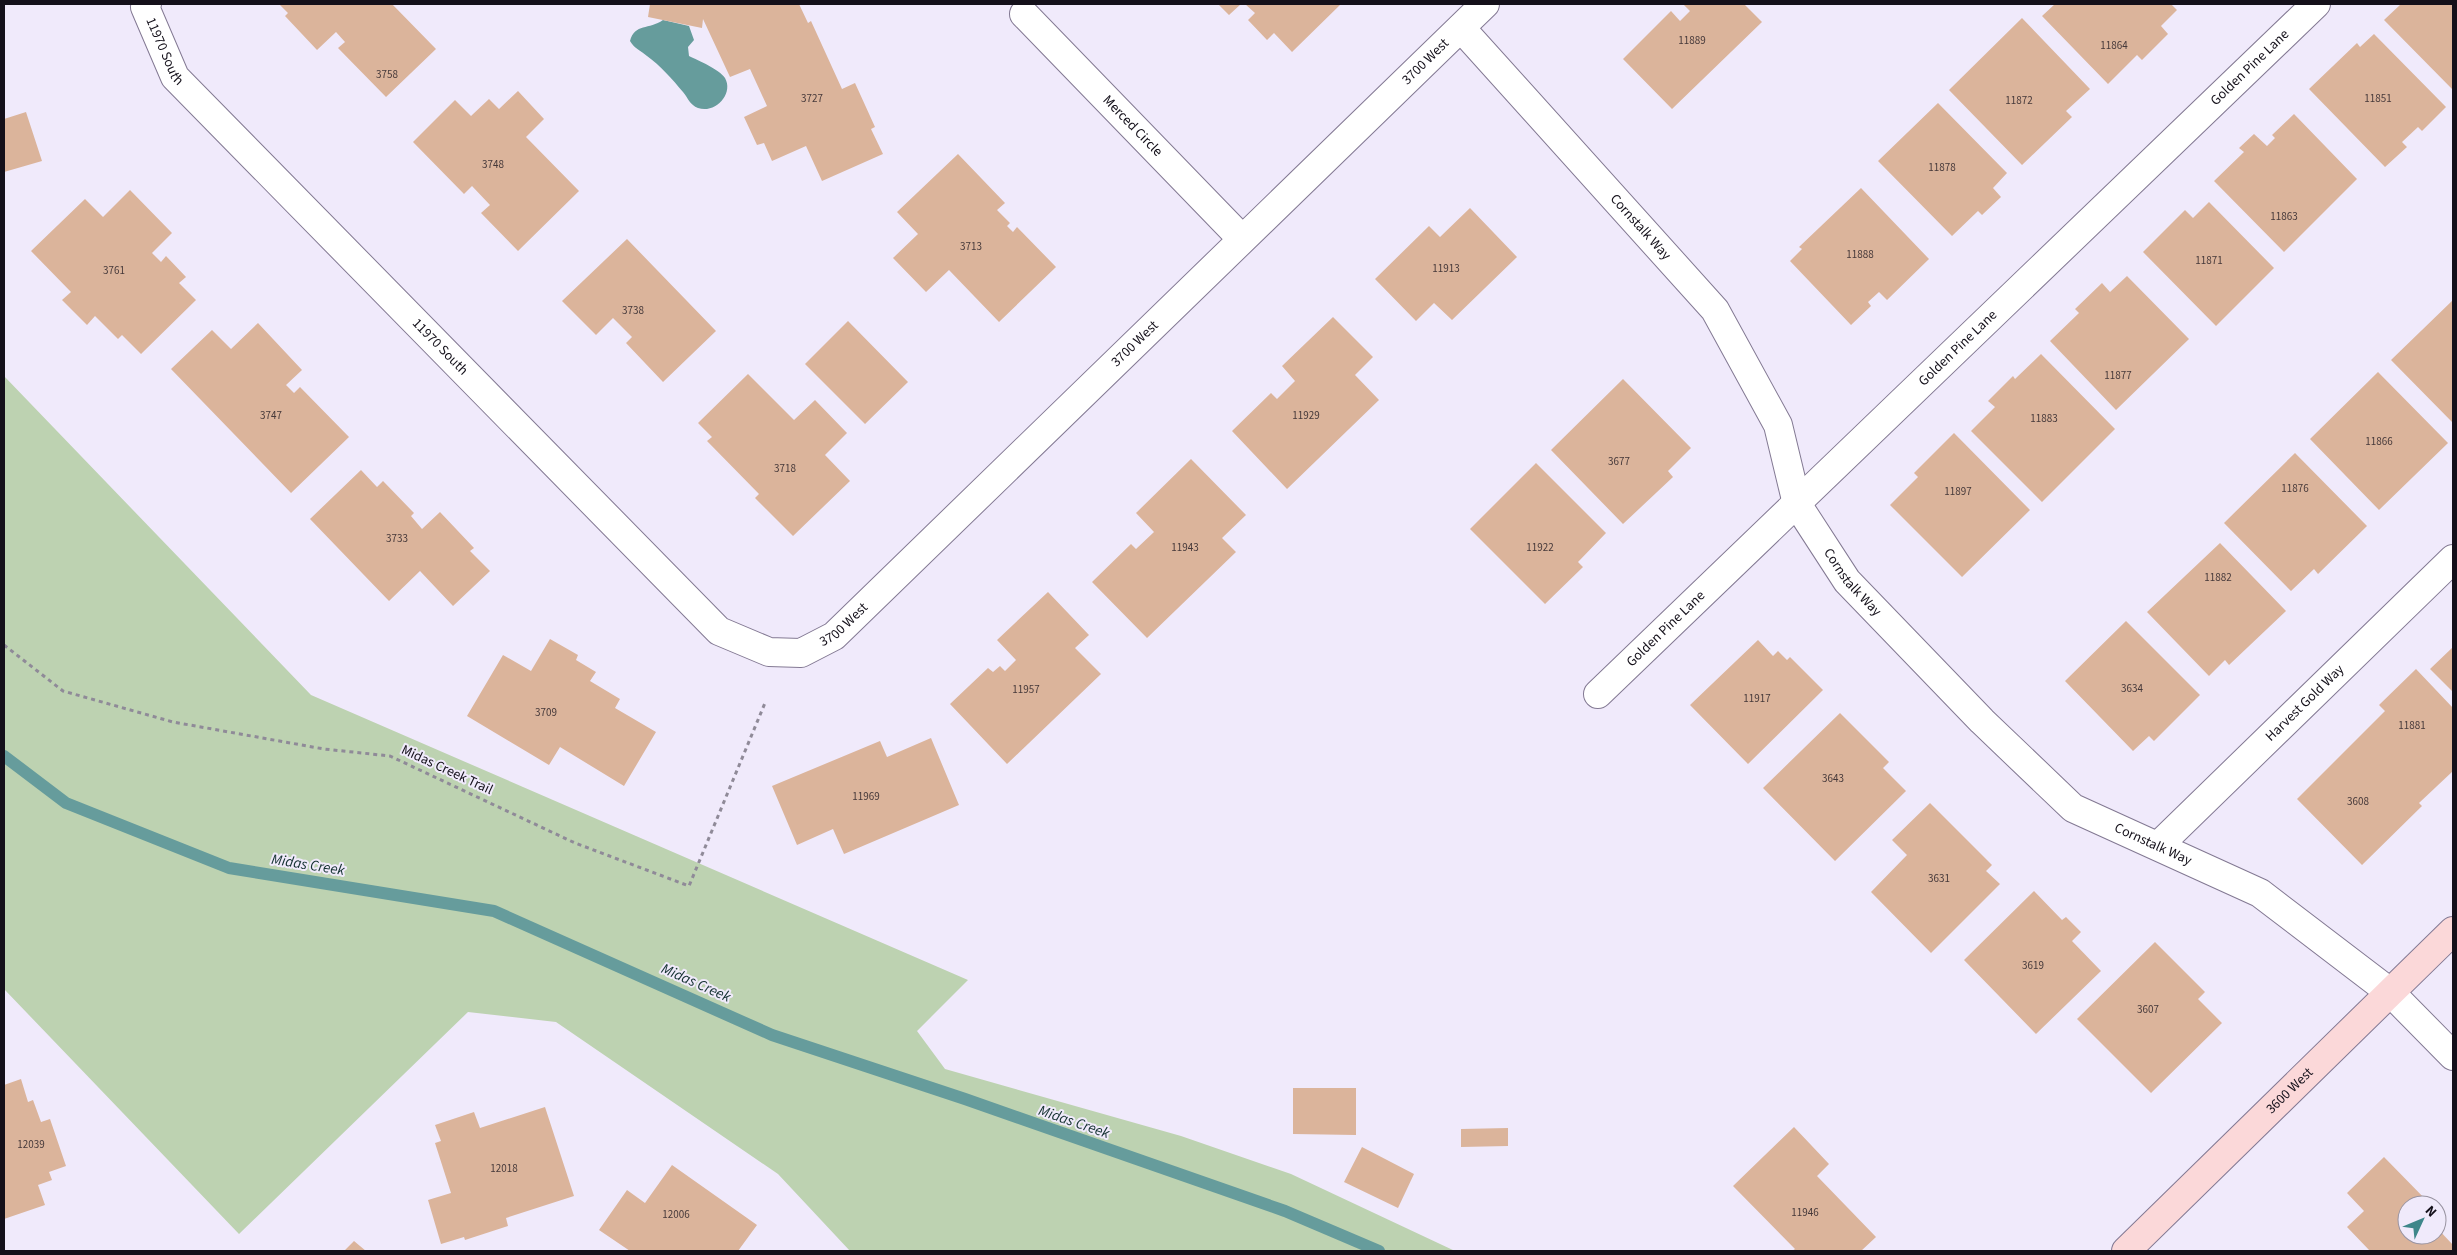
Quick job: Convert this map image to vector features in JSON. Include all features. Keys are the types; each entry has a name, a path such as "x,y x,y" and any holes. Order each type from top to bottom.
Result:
{"main road":[{"name":"3600 West","path":"2126,1251 2392,993 2453,931"}],"street":[{"name":"3700 West","path":"769,652 801,653 834,636 1486,4"},
{"name":"Golden Pine Lane","path":"1598,694 2316,4"},
{"name":"11970 South","path":"146,5 175,77 718,631 769,652"},
{"name":"Merced Circle","path":"1024,14 1242,239"},
{"name":"Cornstalk Way","path":"1461,28 1715,310 1778,425 1797,504 1847,581 1989,728 2073,808 2260,893 2392,993 2453,1056"},
{"name":"Harvest Gold Way","path":"2158,846 2453,559"}],"path":[{"name":"Midas Creek Trail","path":"4,645 63,691 173,722 324,749 390,756 575,842 689,886 765,703"}],"shaded area":[{"path":"663,20 689,26 694,40 688,47 689,56 714,68 725,78 727,90 725,96 711,108 698,108 693,105 666,73 630,41 632,35 639,29"},
{"path":"4,376 311,695 968,980 917,1031 945,1069 1181,1136 1291,1174 1455,1251 850,1251 778,1174 556,1022 468,1012 239,1234 4,989"}],"building":[{"path":"279,4 392,4 436,49 386,97 338,48 345,42 336,32 317,50 285,16 288,13"},
{"path":"650,4 799,4 808,23 811,21 842,89 855,83 875,127 871,129 883,154 822,181 806,146 772,161 764,143 757,145 744,117 767,106 750,69 730,77 703,19 702,28 648,17"},
{"path":"1218,4 1241,4 1229,15"},
{"path":"1245,4 1341,4 1292,52 1274,33 1267,40 1248,20 1255,13"},
{"path":"1683,4 1744,4 1762,22 1672,109 1623,59 1671,11 1680,21 1690,11"},
{"path":"2055,4 2171,4 2177,10 2161,26 2168,34 2142,60 2137,55 2108,84 2042,16"},
{"path":"2401,4 2453,4 2453,90 2384,20"},
{"path":"2022,18 2090,89 2066,111 2072,117 2022,165 1949,90"},
{"path":"2374,34 2446,107 2422,131 2418,127 2402,142 2407,147 2385,167 2309,89 2357,43 2360,47"},
{"path":"518,91 544,119 526,137 579,191 518,251 481,213 490,205 472,186 464,194 413,142 455,100 471,116 489,99 499,109"},
{"path":"1938,103 2007,173 1993,188 2001,197 1982,215 1978,211 1952,236 1878,161"},
{"path":"26,112 42,161 4,172 4,119"},
{"path":"2294,114 2357,179 2284,252 2214,181 2244,152 2239,148 2254,134 2267,146 2275,138 2272,135"},
{"path":"958,154 1005,203 997,210 1010,223 1007,226 1013,232 1017,227 1056,267 999,322 949,270 926,292 893,258 918,234 897,212"},
{"path":"1861,188 1929,259 1887,300 1879,292 1868,302 1871,306 1851,325 1790,261 1802,249 1799,247"},
{"path":"130,190 172,233 152,253 161,262 166,256 186,277 179,283 196,300 141,354 122,335 118,339 95,316 87,325 62,300 71,292 31,251 85,199 103,217"},
{"path":"2209,202 2274,268 2216,326 2143,252 2185,210 2193,218"},
{"path":"1470,208 1517,257 1452,320 1434,303 1416,321 1375,279 1429,226 1440,237"},
{"path":"627,239 716,331 663,382 626,343 632,337 613,318 596,335 562,301"},
{"path":"2127,276 2189,339 2116,410 2050,341 2079,313 2075,309 2102,283 2110,292"},
{"path":"2453,300 2453,423 2391,360"},
{"path":"1333,317 1373,357 1355,375 1379,400 1287,489 1232,431 1271,393 1277,399 1295,381 1282,366"},
{"path":"848,321 908,382 865,424 805,364"},
{"path":"258,323 302,370 286,385 294,393 300,387 349,437 291,493 171,369 212,330 231,349"},
{"path":"2041,354 2115,429 2042,502 1971,431 1995,407 1988,401 2013,376 2015,379"},
{"path":"2378,372 2448,443 2379,510 2310,439"},
{"path":"748,374 794,420 815,400 847,433 825,455 850,481 793,536 755,498 759,494 707,441 712,437 698,423"},
{"path":"1623,379 1691,448 1668,471 1673,477 1623,524 1551,450"},
{"path":"1954,433 2030,510 1962,577 1890,505 1918,477 1914,473"},
{"path":"2295,453 2367,526 2318,574 2314,569 2291,591 2224,523"},
{"path":"1191,459 1246,515 1222,538 1236,552 1147,638 1092,582 1131,544 1136,549 1154,532 1136,513"},
{"path":"1536,463 1606,533 1578,562 1583,567 1545,604 1470,529"},
{"path":"361,470 377,487 383,481 414,513 411,516 422,529 440,512 474,548 470,551 490,571 453,606 420,571 389,601 310,519"},
{"path":"2220,543 2286,611 2229,665 2225,660 2209,676 2147,612"},
{"path":"1048,592 1089,635 1075,648 1101,674 1007,764 950,704 988,668 993,672 1000,666 1005,671 1016,660 997,640"},
{"path":"2126,621 2200,695 2154,741 2149,736 2133,751 2065,681"},
{"path":"550,639 578,655 576,660 596,672 590,681 620,699 615,708 656,732 624,786 560,747 549,765 467,716 503,655 531,671"},
{"path":"1758,640 1773,656 1778,651 1787,660 1790,657 1823,690 1748,764 1690,705"},
{"path":"2453,647 2453,692 2430,669"},
{"path":"2416,669 2453,708 2453,771 2419,803 2422,806 2362,865 2297,799 2385,711 2379,705"},
{"path":"1840,713 1889,762 1883,768 1906,791 1835,861 1763,788"},
{"path":"931,738 959,805 844,854 833,829 797,845 772,786 880,741 887,757"},
{"path":"1930,803 1992,865 1986,871 2000,884 1931,953 1871,892 1907,855 1892,840"},
{"path":"2034,891 2062,920 2066,917 2081,932 2072,941 2101,971 2036,1034 1964,960"},
{"path":"2155,942 2205,992 2198,999 2222,1023 2151,1093 2077,1019"},
{"path":"21,1079 28,1102 33,1100 41,1122 50,1119 66,1166 49,1172 52,1180 38,1185 45,1205 4,1219 4,1085"},
{"path":"1293,1088 1356,1088 1356,1135 1293,1134"},
{"path":"545,1107 574,1196 506,1218 508,1226 465,1240 464,1237 441,1244 428,1200 451,1193 435,1143 441,1141 435,1125 474,1112 480,1128"},
{"path":"1794,1127 1829,1164 1817,1176 1876,1237 1861,1251 1792,1251 1795,1249 1733,1186"},
{"path":"1508,1128 1508,1146 1461,1147 1461,1129"},
{"path":"1362,1147 1414,1174 1398,1208 1344,1182"},
{"path":"2384,1157 2421,1195 2397,1195 2397,1245 2447,1245 2447,1239 2453,1245 2453,1251 2370,1251 2347,1227 2364,1211 2347,1193"},
{"path":"672,1165 757,1225 738,1251 630,1251 599,1230 627,1190 645,1203"},
{"path":"354,1241 366,1251 344,1251"}],"waterway":[{"name":"Midas Creek","path":"4,756 66,803 229,868 494,911 772,1035 965,1099 1285,1211 1379,1251"}]}
